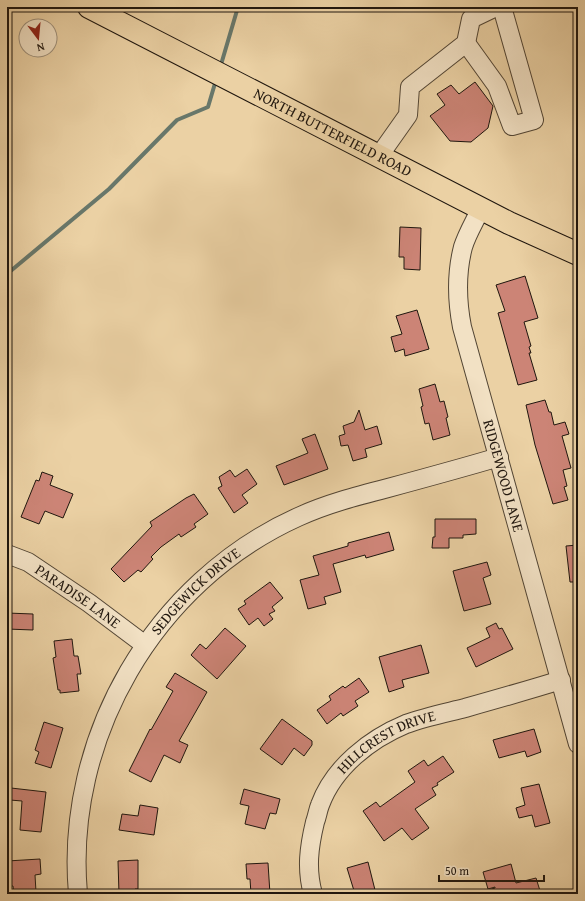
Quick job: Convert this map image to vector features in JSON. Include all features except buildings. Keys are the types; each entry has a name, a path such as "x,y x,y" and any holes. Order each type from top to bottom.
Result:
{"main road":[{"name":"NORTH BUTTERFIELD ROAD","path":"89,7 193,59 509,223 578,254"}],"street":[{"path":"379,156 408,115 410,87 466,43 471,18 496,7"},
{"path":"466,43 498,86 512,126 534,120 502,7"},
{"name":"RIDGEWOOD LANE","path":"480,208 463,247 458,284 459,309 462,327 578,744"},
{"name":"SEDGEWICK DRIVE","path":"78,894 76,872 78,826 86,778 98,736 107,713 128,671 145,645 175,606 214,570 245,547 280,526 299,517 344,500 499,457"},
{"name":"PARADISE LANE","path":"7,554 28,562 89,603 145,645"},
{"name":"HILLCREST DRIVE","path":"313,894 309,864 310,843 320,805 328,788 342,770 365,747 382,735 407,724 561,680"}],"waterway":[{"path":"220,68 238,7"},
{"path":"7,274 109,189 177,120 208,107 216,80"}]}
